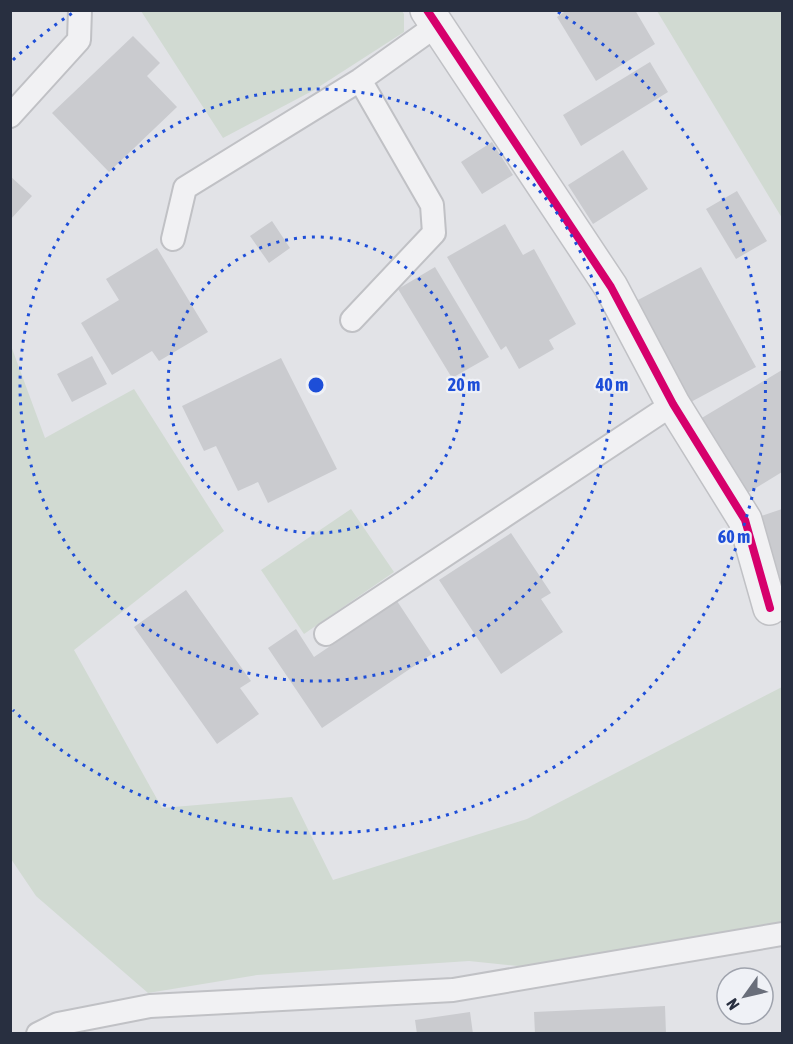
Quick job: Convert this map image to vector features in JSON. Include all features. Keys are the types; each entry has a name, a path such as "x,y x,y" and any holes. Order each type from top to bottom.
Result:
{"street":[{"path":"432,18 611,287 673,404 745,520 770,608"}],"lane":[{"path":"10,116 79,40 80,10"},
{"path":"173,239 184,188 360,80 432,18"},
{"path":"352,320 434,233 432,205 360,80"},
{"path":"326,634 673,404"},
{"path":"38,1034 58,1024 150,1006 453,990 783,934"}],"shaded area":[{"path":"141,11 402,11 404,32 314,90 223,138"},
{"path":"657,11 782,11 782,218"},
{"path":"10,343 45,438 134,389 224,531 74,650 162,808 292,797 333,880 527,819 782,687 782,934 577,972 469,961 257,975 148,993 36,896 11,859"},
{"path":"351,509 394,572 304,634 261,570"}],"building":[{"path":"567,10 635,10 655,44 596,81 557,17"},
{"path":"133,36 160,63 147,76 177,107 109,172 52,113"},
{"path":"650,62 668,92 581,146 563,115"},
{"path":"492,142 513,175 482,194 461,162"},
{"path":"623,150 648,189 593,224 568,185"},
{"path":"10,176 32,196 10,220"},
{"path":"737,191 767,241 736,259 706,209"},
{"path":"272,221 290,248 269,263 250,236"},
{"path":"505,224 523,255 534,249 576,324 549,340 554,349 519,369 506,346 501,350 447,257"},
{"path":"157,248 208,332 159,361 152,351 112,375 81,323 119,300 106,279"},
{"path":"435,267 489,357 452,378 398,289"},
{"path":"701,267 756,367 689,403 636,301"},
{"path":"92,356 107,384 72,402 57,374"},
{"path":"281,358 337,469 268,503 258,482 238,491 216,446 204,451 182,406"},
{"path":"782,370 782,472 746,494 700,419"},
{"path":"782,509 782,585 761,516"},
{"path":"511,533 551,593 541,599 563,632 501,674 439,580"},
{"path":"186,590 251,681 240,688 259,714 217,744 134,627"},
{"path":"397,601 432,654 322,728 268,648 296,629 314,657"},
{"path":"665,1006 666,1034 535,1034 534,1012"},
{"path":"470,1012 473,1034 417,1034 415,1020"}],"cycle path":[{"path":"427,10 611,287 673,404 745,520 770,608"}]}
